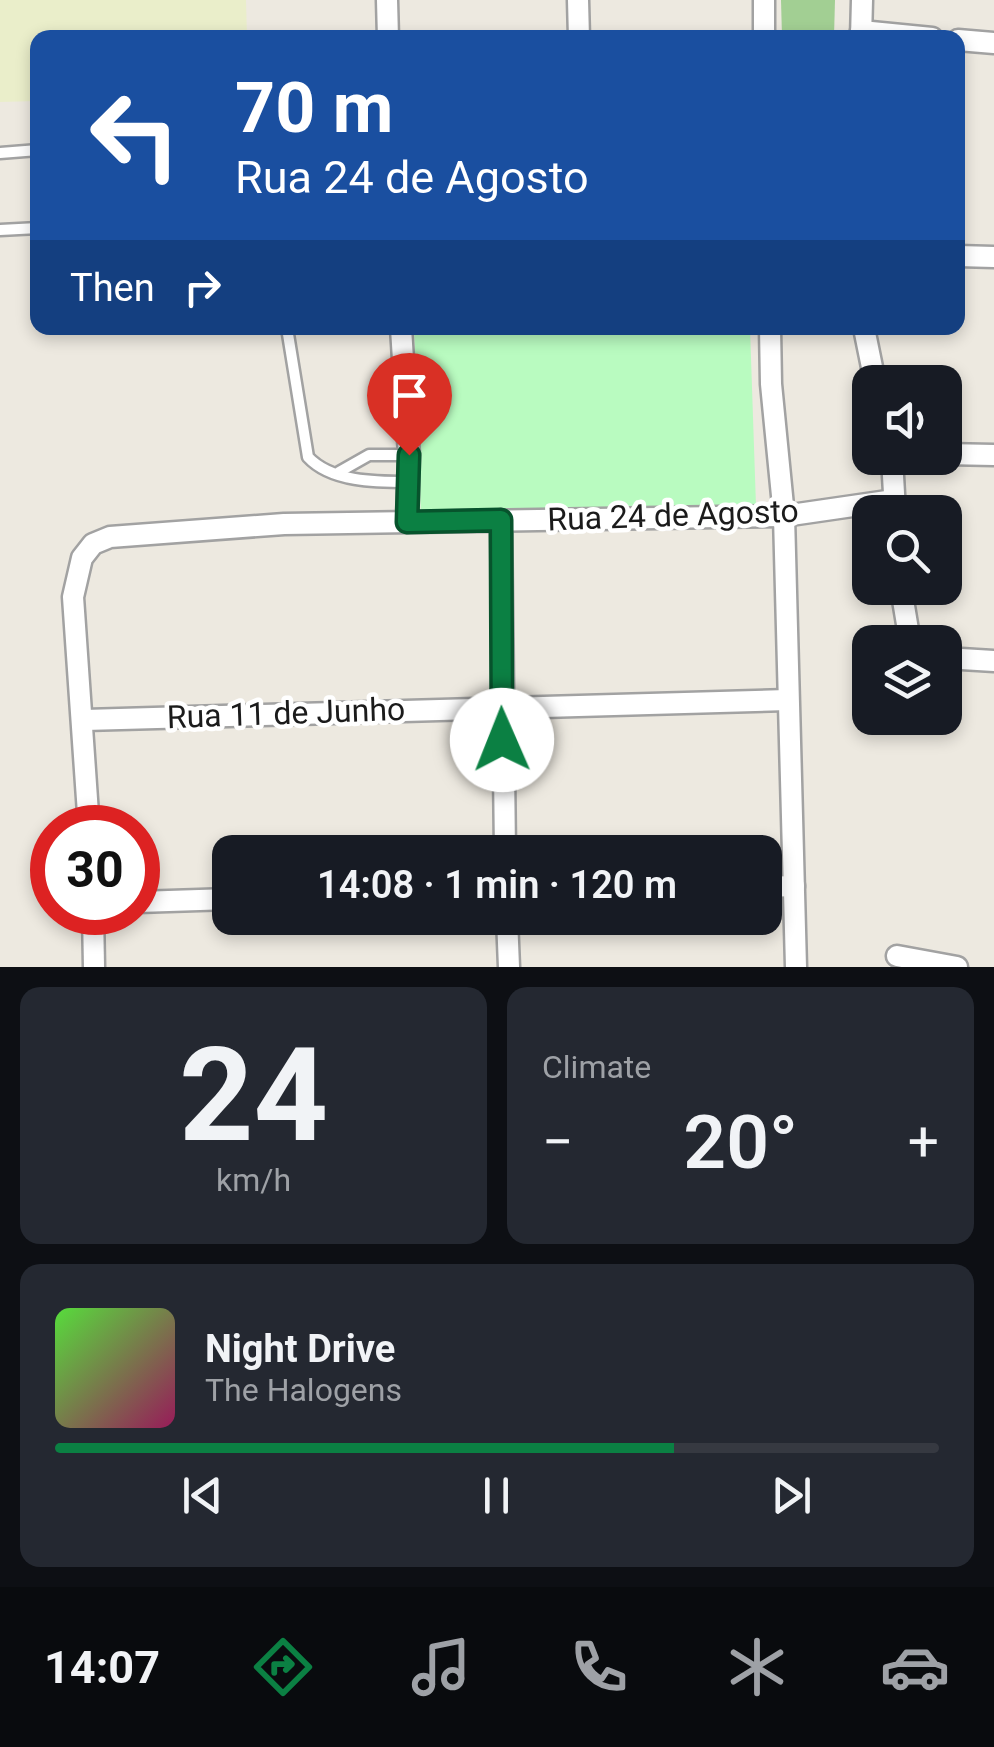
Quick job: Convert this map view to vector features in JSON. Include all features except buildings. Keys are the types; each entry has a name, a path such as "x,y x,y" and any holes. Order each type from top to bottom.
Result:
{"street":[{"path":"387,0 388,30"},
{"path":"578,0 578,30"},
{"path":"764,0 764,30"},
{"path":"861,30 862,0"},
{"path":"965,41 994,43"},
{"path":"965,256 994,258"},
{"path":"401,335 409,455 407,522"},
{"path":"770,335 770,384 784,516 796,967"},
{"path":"865,335 871,365"},
{"path":"962,454 994,455"},
{"name":"Rua 24 de Agosto","path":"85,720 73,597 82,558 93,544 133,533 284,524 784,516 852,510"},
{"path":"501,520 505,835"},
{"path":"962,659 994,662"},
{"name":"Rua 11 de Junho","path":"85,720 787,700"},
{"path":"85,720 89,805"},
{"path":"782,886 794,886"},
{"path":"160,901 212,900"},
{"path":"93,935 94,967"},
{"path":"508,935 509,967"},
{"path":"897,956 957,967"}],"lane":[{"path":"0,152 30,150"},
{"path":"0,230 30,228"},
{"path":"287,335 308,456 316,466 354,480 408,482"},
{"path":"339,472 369,455 409,455"}],"green space":[{"path":"0,0 246,0 247,30 30,30 30,101 0,102"},
{"path":"781,0 835,0 834,30 782,30"},
{"path":"414,335 750,335 756,506 421,516"}],"route":[{"path":"409,455 407,522 501,520 502,740"}]}
